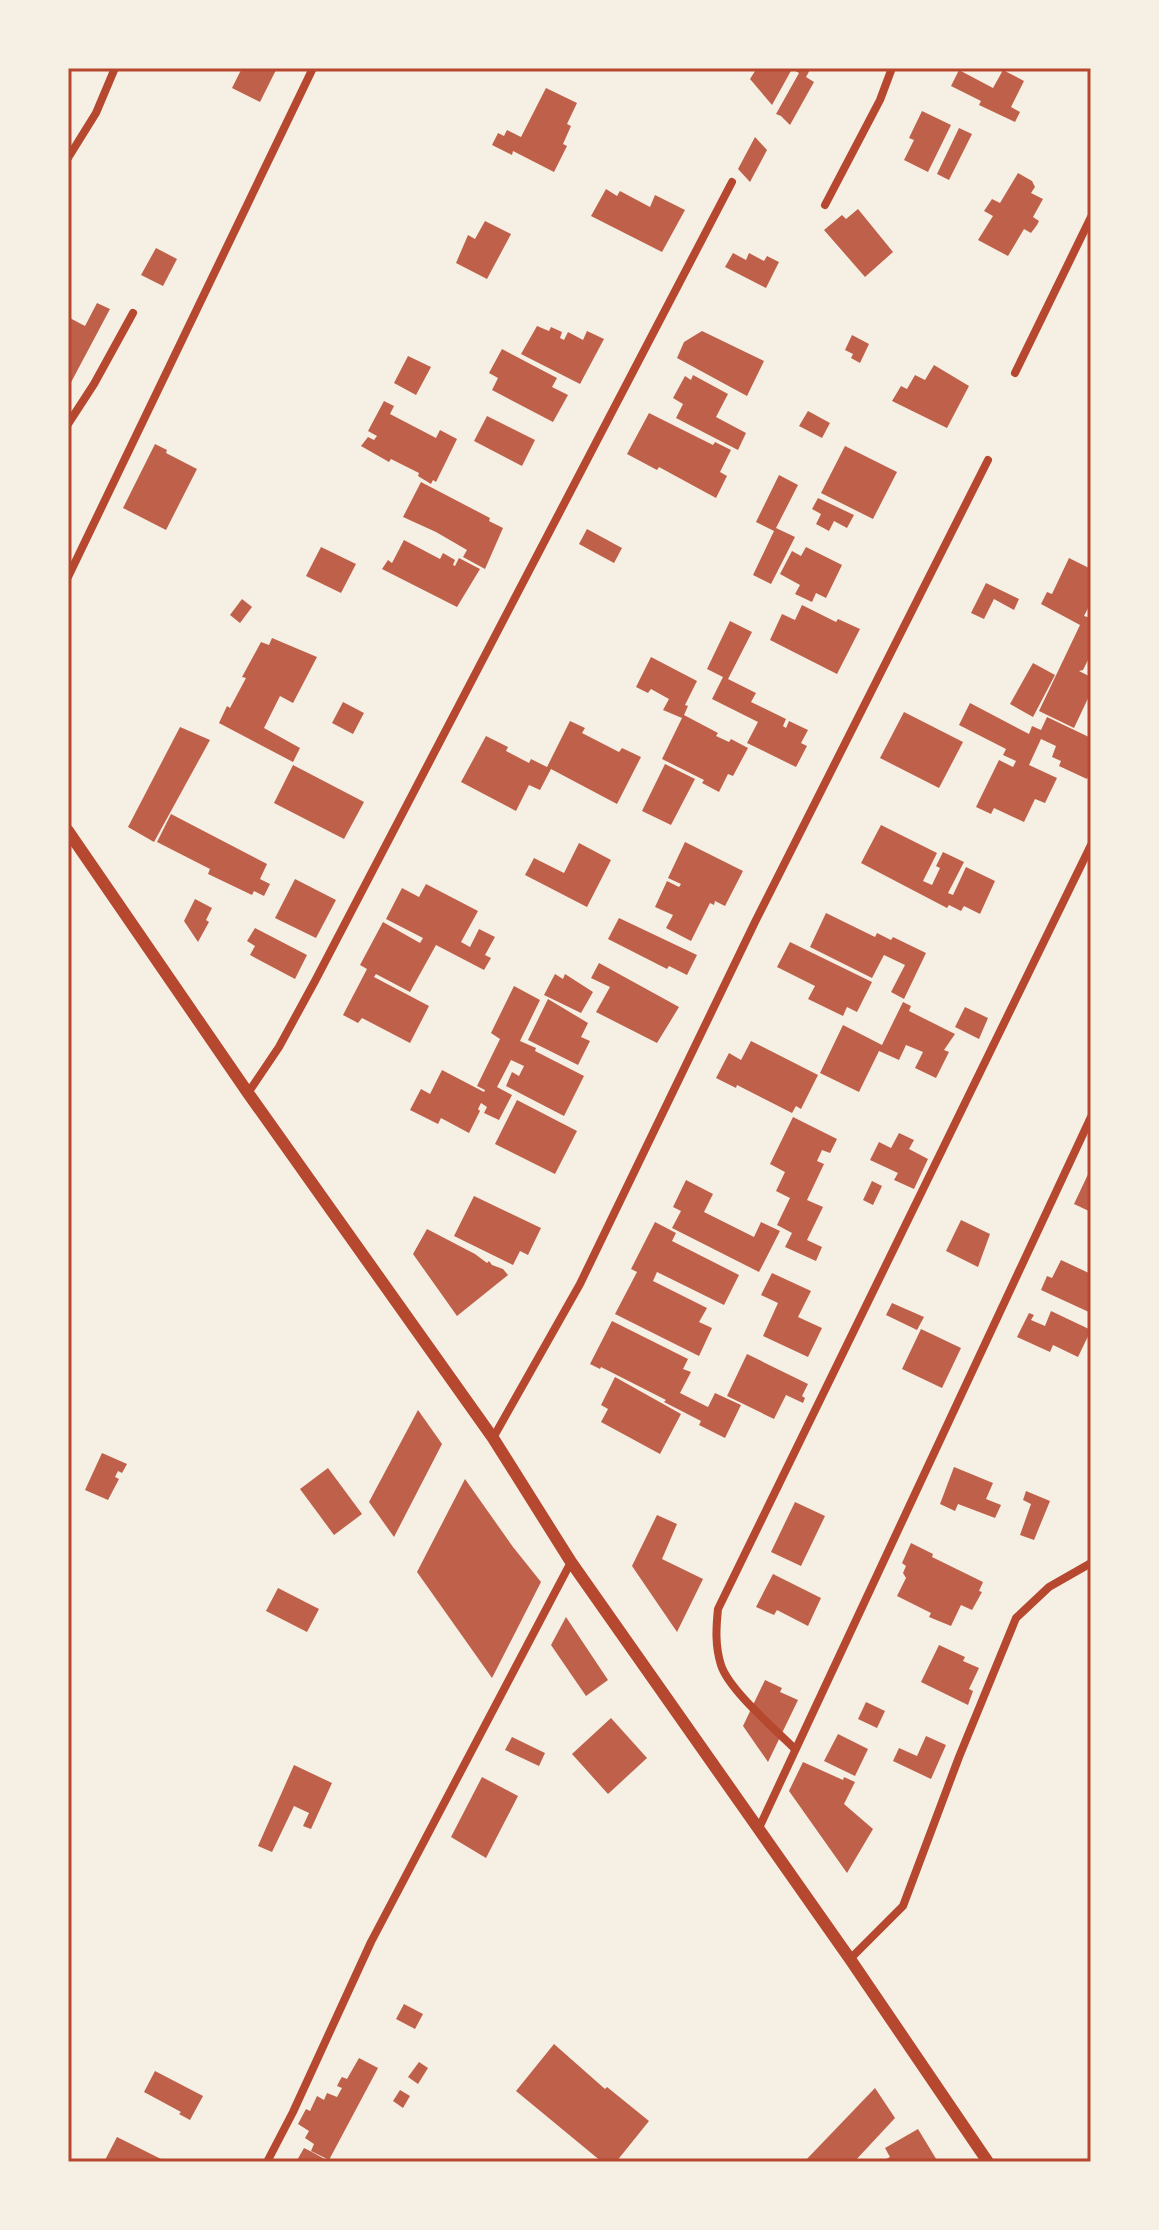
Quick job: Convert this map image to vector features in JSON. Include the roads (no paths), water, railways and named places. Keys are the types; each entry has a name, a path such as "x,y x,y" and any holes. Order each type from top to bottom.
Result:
{"street":[{"path":"68,158 96,113 115,68"},
{"path":"68,577 313,68"},
{"path":"825,205 880,100 892,68"},
{"path":"248,1093 279,1047 315,981 732,182"},
{"path":"1015,373 1091,217"},
{"path":"68,424 133,313"},
{"path":"493,1438 580,1284 755,922 988,460"},
{"path":"68,831 248,1093 493,1438 571,1562 850,1959 988,2162"},
{"path":"795,1749 744,1698 721,1668 715,1636 718,1609 1091,845"},
{"path":"758,1830 1091,1117"},
{"path":"267,2162 371,1942 571,1562"},
{"path":"850,1959 903,1906 1016,1618 1049,1587 1091,1563"}]}
